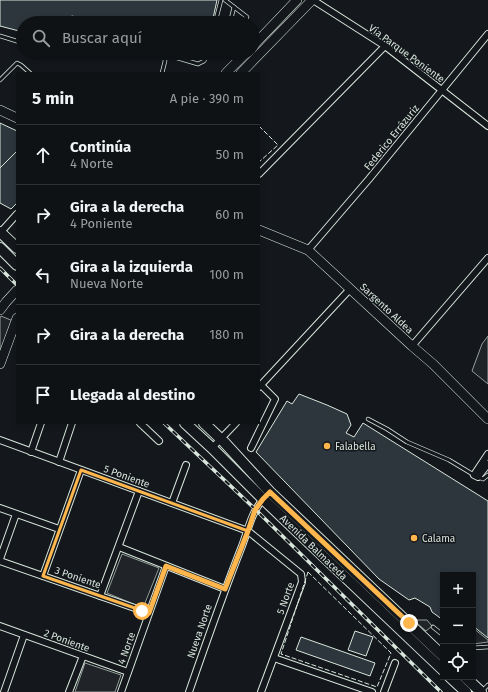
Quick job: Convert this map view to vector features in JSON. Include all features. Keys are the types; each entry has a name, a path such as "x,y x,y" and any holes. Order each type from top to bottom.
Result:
{"main road":[{"path":"0,232 16,247"},
{"path":"0,248 16,264"},
{"name":"Avenida Balmaceda","path":"186,424 267,495 440,653"},
{"name":"Avenida Balmaceda","path":"205,424 220,439 267,495 440,667"},
{"path":"453,680 466,692"},
{"path":"468,680 481,692"}],"street":[{"path":"260,39 297,0"},
{"path":"260,54 313,0"},
{"name":"Vía Parque Poniente","path":"313,0 385,46 488,126"},
{"name":"Federico Errázuriz","path":"308,250 369,180 488,34"},
{"path":"260,173 385,46"},
{"path":"227,72 239,60"},
{"path":"242,72 254,60"},
{"path":"0,110 16,118"},
{"path":"0,232 16,215"},
{"name":"Sargento Aldea","path":"260,230 308,250 433,364 488,419"},
{"path":"412,346 488,258"},
{"path":"252,448 275,399 260,386 350,288"},
{"path":"0,310 3,300 16,291"},
{"path":"0,364 16,321"},
{"path":"31,452 41,424"},
{"path":"59,462 72,424"},
{"path":"141,424 159,441"},
{"path":"212,448 234,424"},
{"name":"5 Poniente","path":"0,440 248,531"},
{"path":"476,476 488,454"},
{"path":"476,476 488,464"},
{"path":"172,503 186,466"},
{"path":"43,576 81,470"},
{"path":"100,596 139,491"},
{"name":"Nueva Norte","path":"188,692 255,510 267,495"},
{"path":"0,508 59,529"},
{"path":"0,560 16,514"},
{"name":"5 Norte","path":"248,531 301,574 302,582 261,692"},
{"path":"119,547 225,589"},
{"name":"3 Poniente","path":"0,560 149,613"},
{"name":"4 Norte","path":"121,692 166,566"},
{"name":"2 Poniente","path":"0,626 128,672"},
{"path":"4,692 24,635"},
{"path":"69,692 83,656"},
{"path":"274,658 372,692"},
{"path":"384,692 395,663"},
{"path":"0,682 7,684"}],"lane":[{"path":"217,16 221,0"},
{"path":"225,0 246,16"},
{"path":"232,16 234,7"},
{"path":"0,36 16,41"},
{"path":"162,72 165,60"},
{"path":"184,60 198,64 204,60"},
{"path":"0,80 17,63 29,72"},
{"path":"368,419 407,442 449,460 476,476 483,479 488,475"},
{"path":"433,627 440,633"},
{"path":"476,648 488,647"},
{"path":"481,692 488,685"}],"highlighted area":[{"path":"81,470 248,531 225,589 166,566 149,613 43,576"}],"shaded area":[{"path":"1,316 13,321 0,357 0,318"},
{"path":"488,336 488,384 472,371 482,344"},
{"path":"122,554 159,568 143,608 107,593"},
{"path":"416,620 427,620 432,626 426,631 417,623"},
{"path":"476,630 488,640 488,642 476,644"},
{"path":"85,663 121,675 115,692 75,692"}],"building":[{"path":"0,0 217,0 214,16 16,16 16,30 0,26"},
{"path":"0,123 16,131 16,152 0,168"},
{"path":"16,152 16,204 11,209 0,203 0,168"},
{"name":"Calama","path":"299,394 347,414 351,425 346,433 354,437 363,423 488,501 488,638 476,628 476,572 440,572 440,618 432,612 430,607 415,598 409,600 379,579 256,452 287,401 292,404"},
{"path":"355,631 373,637 366,656 348,650"},
{"path":"301,637 375,663 370,676 296,650"}],"railway":[{"path":"0,268 16,284"},
{"path":"165,424 255,509 441,692"}],"fence":[{"path":"260,127 278,145 260,161"},
{"path":"308,572 391,653 377,687 281,654 308,572"}],"place":[{"name":"Falabella","path":"327,446"},
{"name":"Calama","path":"414,538"}],"route":[{"path":"142,611 149,613 166,566 225,589 255,510 270,492 409,623"}]}
